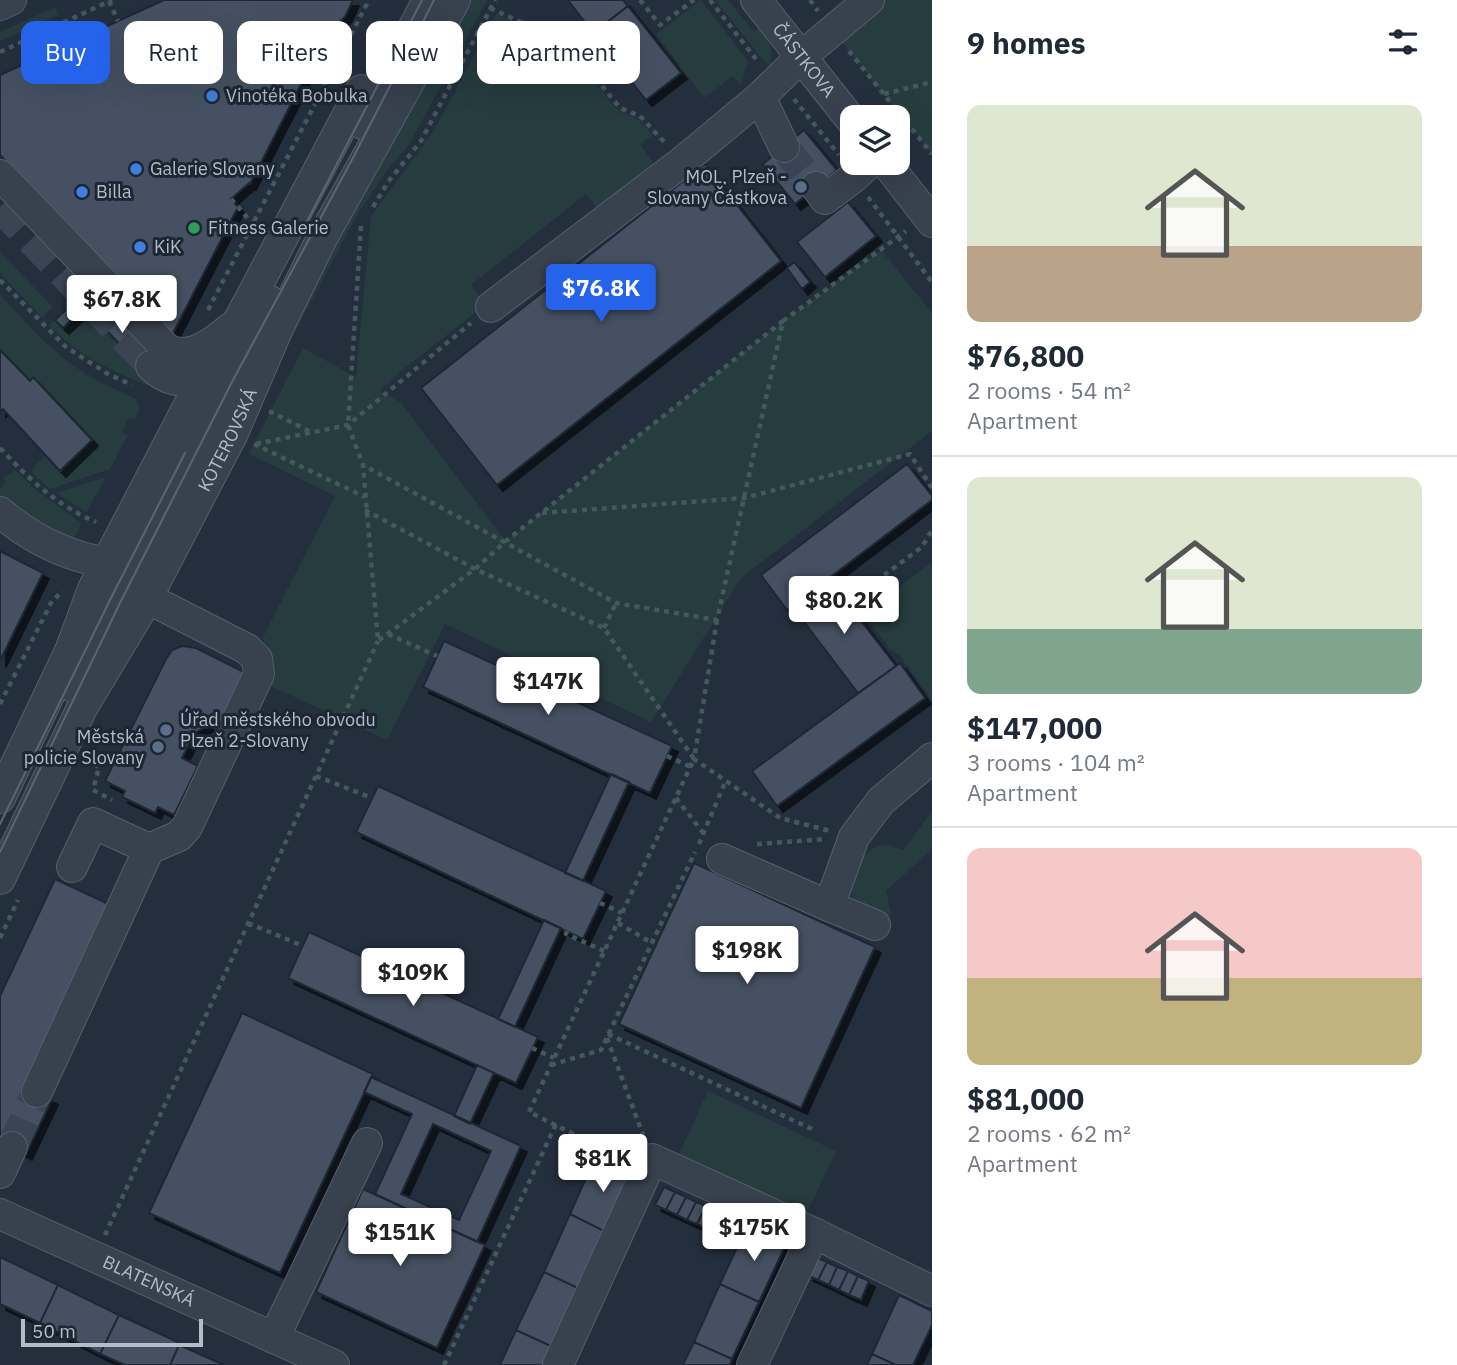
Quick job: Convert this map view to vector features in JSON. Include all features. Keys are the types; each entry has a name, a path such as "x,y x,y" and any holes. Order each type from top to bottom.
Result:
{"street":[{"path":"0,5 10,0"},
{"path":"0,798 70,651 93,589 202,378 240,318 408,0"},
{"name":"KOTEROVSKÁ","path":"0,840 167,498 428,0"},
{"name":"KOTEROVSKÁ","path":"0,879 82,708 244,439 279,326 322,238 455,0"},
{"name":"ČÁSTKOVA","path":"756,0 840,106"},
{"path":"491,307 682,162 869,0"},
{"path":"769,88 784,147"},
{"path":"0,175 154,337 174,353 185,354 213,342 240,318"},
{"path":"816,187 825,199 855,175"},
{"path":"895,175 929,219"},
{"path":"146,377 158,373 173,380 190,382 202,378"},
{"path":"0,512 16,526 52,547 76,569 107,563"},
{"path":"37,1092 149,849 179,836 187,827 257,679 257,659 247,649 147,598"},
{"path":"829,906 854,837 881,802 932,758"},
{"path":"72,867 93,823 149,849"},
{"path":"718,850 829,906 874,925"},
{"path":"274,1338 367,1143"},
{"path":"558,1365 649,1165 814,1233 932,1291"},
{"name":"BLATENSKÁ","path":"0,1214 334,1365"},
{"path":"752,1365 814,1233"}],"path":[{"path":"378,641 363,465 348,425 361,226 388,182 421,141 495,0"},
{"path":"640,0 660,24 694,0"},
{"path":"710,0 764,69 769,88 840,151"},
{"path":"810,0 932,154"},
{"path":"0,52 111,1 118,21"},
{"path":"185,354 367,1"},
{"path":"490,8 568,44 620,108 640,116 682,162"},
{"path":"884,94 932,82"},
{"path":"864,175 897,238 932,282"},
{"path":"231,199 253,224"},
{"path":"95,1257 378,641 475,569 506,541 783,321 897,238 929,219"},
{"path":"0,281 66,347 108,374 146,377"},
{"path":"244,439 312,432 348,425 491,307"},
{"path":"649,1165 529,1112 694,759 717,620 783,321"},
{"path":"263,409 312,432"},
{"path":"244,439 365,497"},
{"path":"0,448 45,492 70,511 96,522 102,511"},
{"path":"541,513 744,498 909,454 932,488"},
{"path":"363,465 616,603 717,620"},
{"path":"365,510 475,569 604,628 694,759 780,818 854,837"},
{"path":"852,598 922,547 932,530"},
{"path":"922,547 932,545"},
{"path":"0,704 52,601 76,569"},
{"path":"604,628 616,603"},
{"path":"387,634 437,656"},
{"path":"667,756 691,767"},
{"path":"84,759 99,766 93,790 116,802"},
{"path":"316,776 372,798"},
{"path":"551,1065 601,1050 704,834 726,780"},
{"path":"676,798 718,850"},
{"path":"749,845 854,837"},
{"path":"600,903 622,913"},
{"path":"248,923 303,946"},
{"path":"618,923 652,943"},
{"path":"567,931 566,934 605,951"},
{"path":"608,1036 814,1130"},
{"path":"608,1036 649,1165"},
{"path":"532,1048 554,1058"},
{"path":"443,1365 556,1124"}],"green space":[{"path":"465,0 487,0 463,45 463,21 454,21"},
{"path":"701,0 748,61 741,86 733,76 704,98 656,34"},
{"path":"715,0 728,0 754,32 761,27 770,45 770,65 765,62"},
{"path":"869,0 932,0 932,154 910,127 910,105 893,105 833,31"},
{"path":"55,7 58,15 45,21 24,21"},
{"path":"496,14 511,21 492,21"},
{"path":"21,22 21,32 0,41 0,32"},
{"path":"477,50 477,84 597,84 616,109 640,121 653,135 640,144 655,165 600,212 586,194 471,285 485,305 380,391 400,402 506,541 783,321 881,250 932,313 932,431 741,578 651,722 445,624 387,740 271,686 263,637 335,496 249,454 303,348 356,377 371,216 435,129 459,84 463,84 463,76"},
{"path":"420,84 442,84 410,143 358,213 276,368 290,324"},
{"path":"0,252 53,307 42,318 0,273"},
{"path":"0,295 39,336 71,364 96,380 136,399 138,414 135,420 129,418 122,432 128,435 110,469 50,489 32,473 33,468 46,455 61,470 92,439 33,378 30,381 0,350"},
{"path":"85,307 143,373 154,378 149,386 95,361 71,345 49,325 55,320 63,328"},
{"path":"15,470 36,490 80,522 70,545 0,502 0,489 6,482 3,478"},
{"path":"106,477 86,512 56,493"},
{"path":"932,562 932,700 899,655 891,650 863,614"},
{"path":"932,811 932,849 886,891 891,912 886,923 856,903 851,892 853,874 863,857 878,847 889,845 903,850"},
{"path":"708,1091 836,1151 807,1213 679,1154"}],"building":[{"name":"Galerie Slovany","path":"164,0 353,0 341,21 237,21 237,84 301,84 250,184 231,199 238,207 172,335 0,155 0,75 21,65 21,84 110,84 110,25"},
{"path":"568,0 623,0 628,6 609,21 584,21"},
{"path":"628,6 640,21 609,21"},
{"path":"640,21 681,73 646,100 633,84 640,84"},
{"path":"804,130 837,170 795,204 763,164"},
{"path":"705,164 781,261 497,485 421,388"},
{"path":"848,202 876,236 825,277 797,242"},
{"path":"794,262 810,282 802,289 787,268"},
{"path":"97,296 158,360 143,373 85,307"},
{"path":"71,305 79,313 63,328 55,320"},
{"path":"0,350 30,381 33,377 92,440 60,471 3,409 0,411"},
{"path":"907,464 932,496 932,500 787,610 761,575"},
{"path":"0,551 43,573 0,661"},
{"path":"828,578 896,666 858,693 792,606"},
{"path":"444,641 672,746 650,793 423,687"},
{"name":"Úřad městského obvodu Plzeň 2-Slovany","path":"182,646 196,648 244,672 233,702 220,721 218,719 194,734 182,758 198,766 174,815 158,807 155,813 122,797 125,791 105,781 166,659 172,650"},
{"path":"900,663 925,698 777,806 752,771"},
{"path":"611,774 629,782 583,881 565,873"},
{"path":"378,786 606,891 583,939 356,832"},
{"path":"694,863 875,947 801,1108 619,1024"},
{"path":"55,879 115,907 24,1085 52,1099 26,1154 0,1141 0,996"},
{"path":"544,920 561,928 515,1027 498,1019"},
{"path":"309,932 538,1037 516,1083 288,978"},
{"path":"242,1013 373,1074 280,1273 149,1213"},
{"path":"477,1065 494,1073 470,1124 454,1116"},
{"path":"371,1077 521,1146 477,1242 375,1194 412,1114 364,1092","holes":["433,1124 491,1151 459,1220 401,1194"]},
{"path":"596,1155 636,1173 608,1233 570,1214"},
{"path":"664,1187 675,1192 666,1210 655,1205"},
{"path":"363,1189 485,1245 437,1348 316,1292"},
{"path":"675,1192 686,1197 677,1215 666,1210"},
{"path":"686,1197 696,1202 687,1220 677,1215"},
{"path":"696,1202 706,1206 697,1224 687,1220"},
{"path":"706,1206 718,1212 709,1230 697,1224"},
{"path":"570,1214 608,1233 582,1290 544,1272"},
{"path":"748,1224 787,1242 759,1302 720,1284"},
{"path":"0,1257 58,1285 40,1323 0,1304"},
{"path":"815,1257 827,1262 818,1280 807,1275"},
{"path":"827,1262 837,1267 829,1285 818,1280"},
{"path":"837,1267 848,1271 839,1290 829,1285"},
{"path":"848,1271 858,1276 849,1295 839,1290"},
{"path":"544,1272 582,1290 555,1348 516,1330"},
{"path":"858,1276 869,1281 861,1300 849,1295"},
{"path":"720,1284 759,1302 732,1359 694,1342"},
{"path":"58,1285 119,1315 100,1354 40,1323"},
{"path":"899,1295 932,1311 932,1325 913,1365 896,1365 872,1354"},
{"path":"119,1315 180,1343 170,1365 125,1365 100,1354"},
{"path":"516,1330 555,1348 547,1365 500,1365"},
{"path":"694,1342 732,1359 730,1365 683,1365"},
{"path":"179,1345 224,1365 170,1365"},
{"path":"872,1354 896,1365 867,1365"}],"tunnel":[{"path":"784,147 816,187"},
{"path":"0,207 151,366"},
{"path":"12,1147 37,1092"}],"tram line":[{"path":"301,233 422,0"},
{"path":"0,852 120,603 233,380 354,156 434,0"},
{"path":"0,824 185,453"}],"place":[{"name":"Vinotéka Bobulka","path":"212,96"},
{"name":"Galerie Slovany","path":"136,169"},
{"name":"MOL, Plzeň - Slovany Částkova","path":"801,187"},
{"name":"Billa","path":"82,192"},
{"name":"Fitness Galerie","path":"194,228"},
{"name":"KiK","path":"140,247"},
{"name":"Úřad městského obvodu Plzeň 2-Slovany","path":"166,730"},
{"name":"Městská policie Slovany","path":"158,747"}]}
